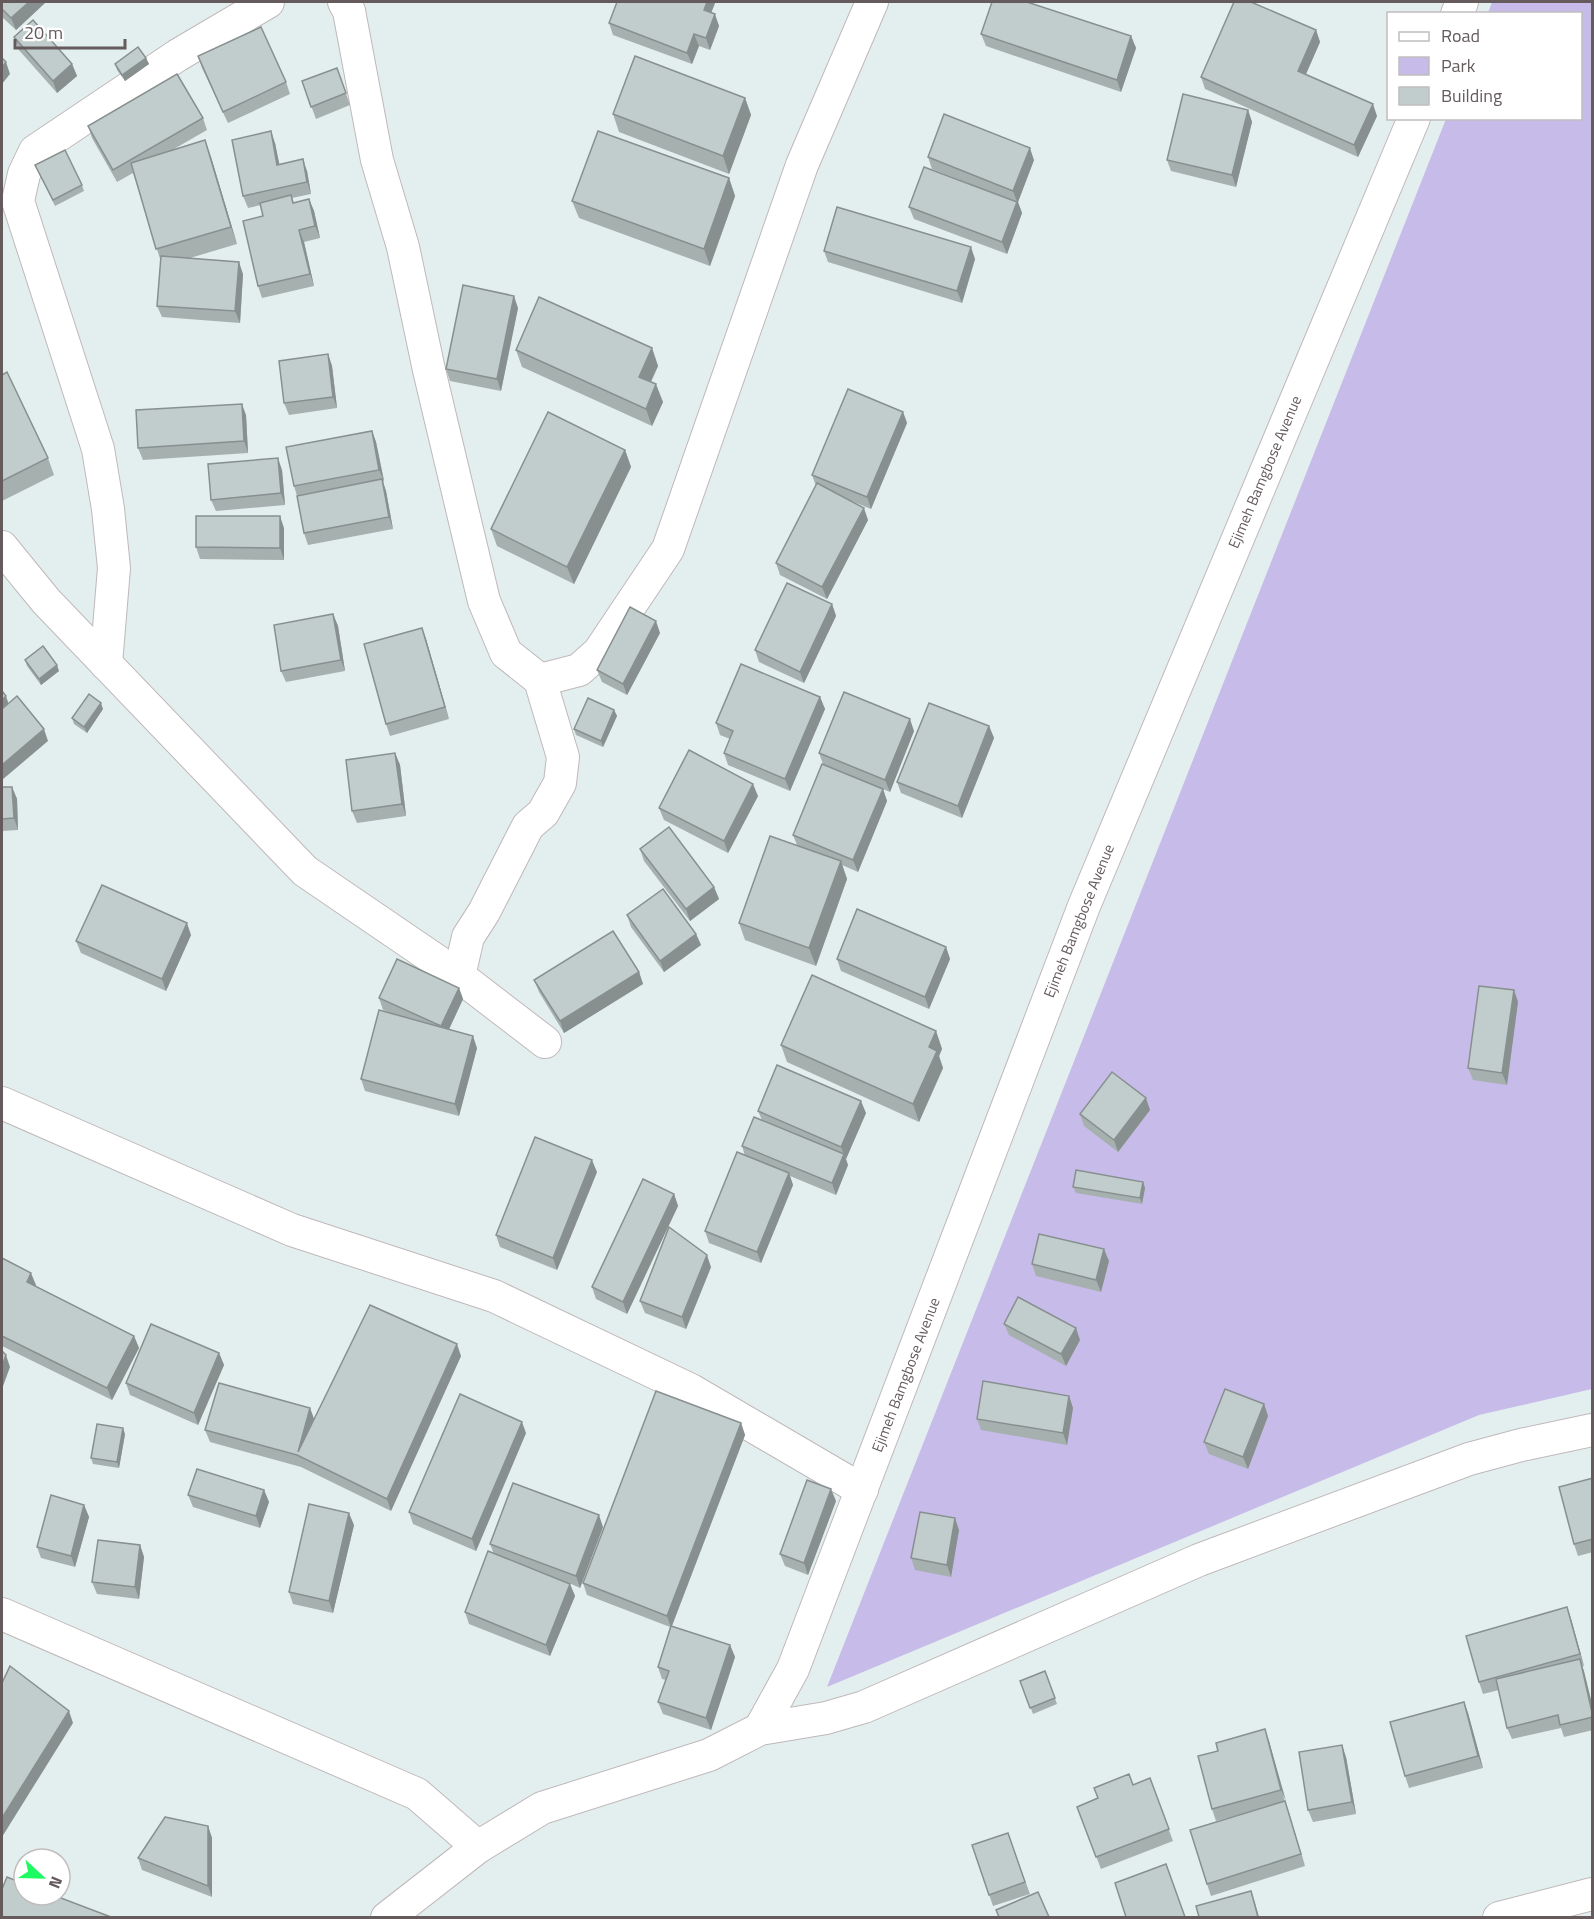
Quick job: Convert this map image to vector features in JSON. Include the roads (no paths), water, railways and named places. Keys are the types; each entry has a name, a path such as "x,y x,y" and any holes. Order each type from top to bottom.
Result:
{"street":[{"path":"106,664 114,567 108,509 98,449 18,201 24,174 35,151 178,55 268,2"},
{"path":"540,680 579,670 599,652 668,549 802,165 872,2"},
{"path":"351,5 377,160 403,247 429,370 484,602 506,653 540,680 563,757 560,783 543,813 528,826 484,912 468,937 459,976"},
{"name":"Ejimeh Bamgbose Avenue","path":"760,1730 793,1669 1084,906 1413,120"},
{"path":"2,547 46,601 305,871 459,976 545,1042"},
{"path":"2,1103 292,1230 494,1296 691,1390 862,1490"},
{"path":"387,1917 478,1847 542,1808 709,1755 760,1730 826,1718 864,1707 1199,1560 1469,1459 1521,1444 1593,1430"},
{"path":"2,1614 417,1794 478,1847"},
{"path":"1499,1917 1593,1894"}]}
